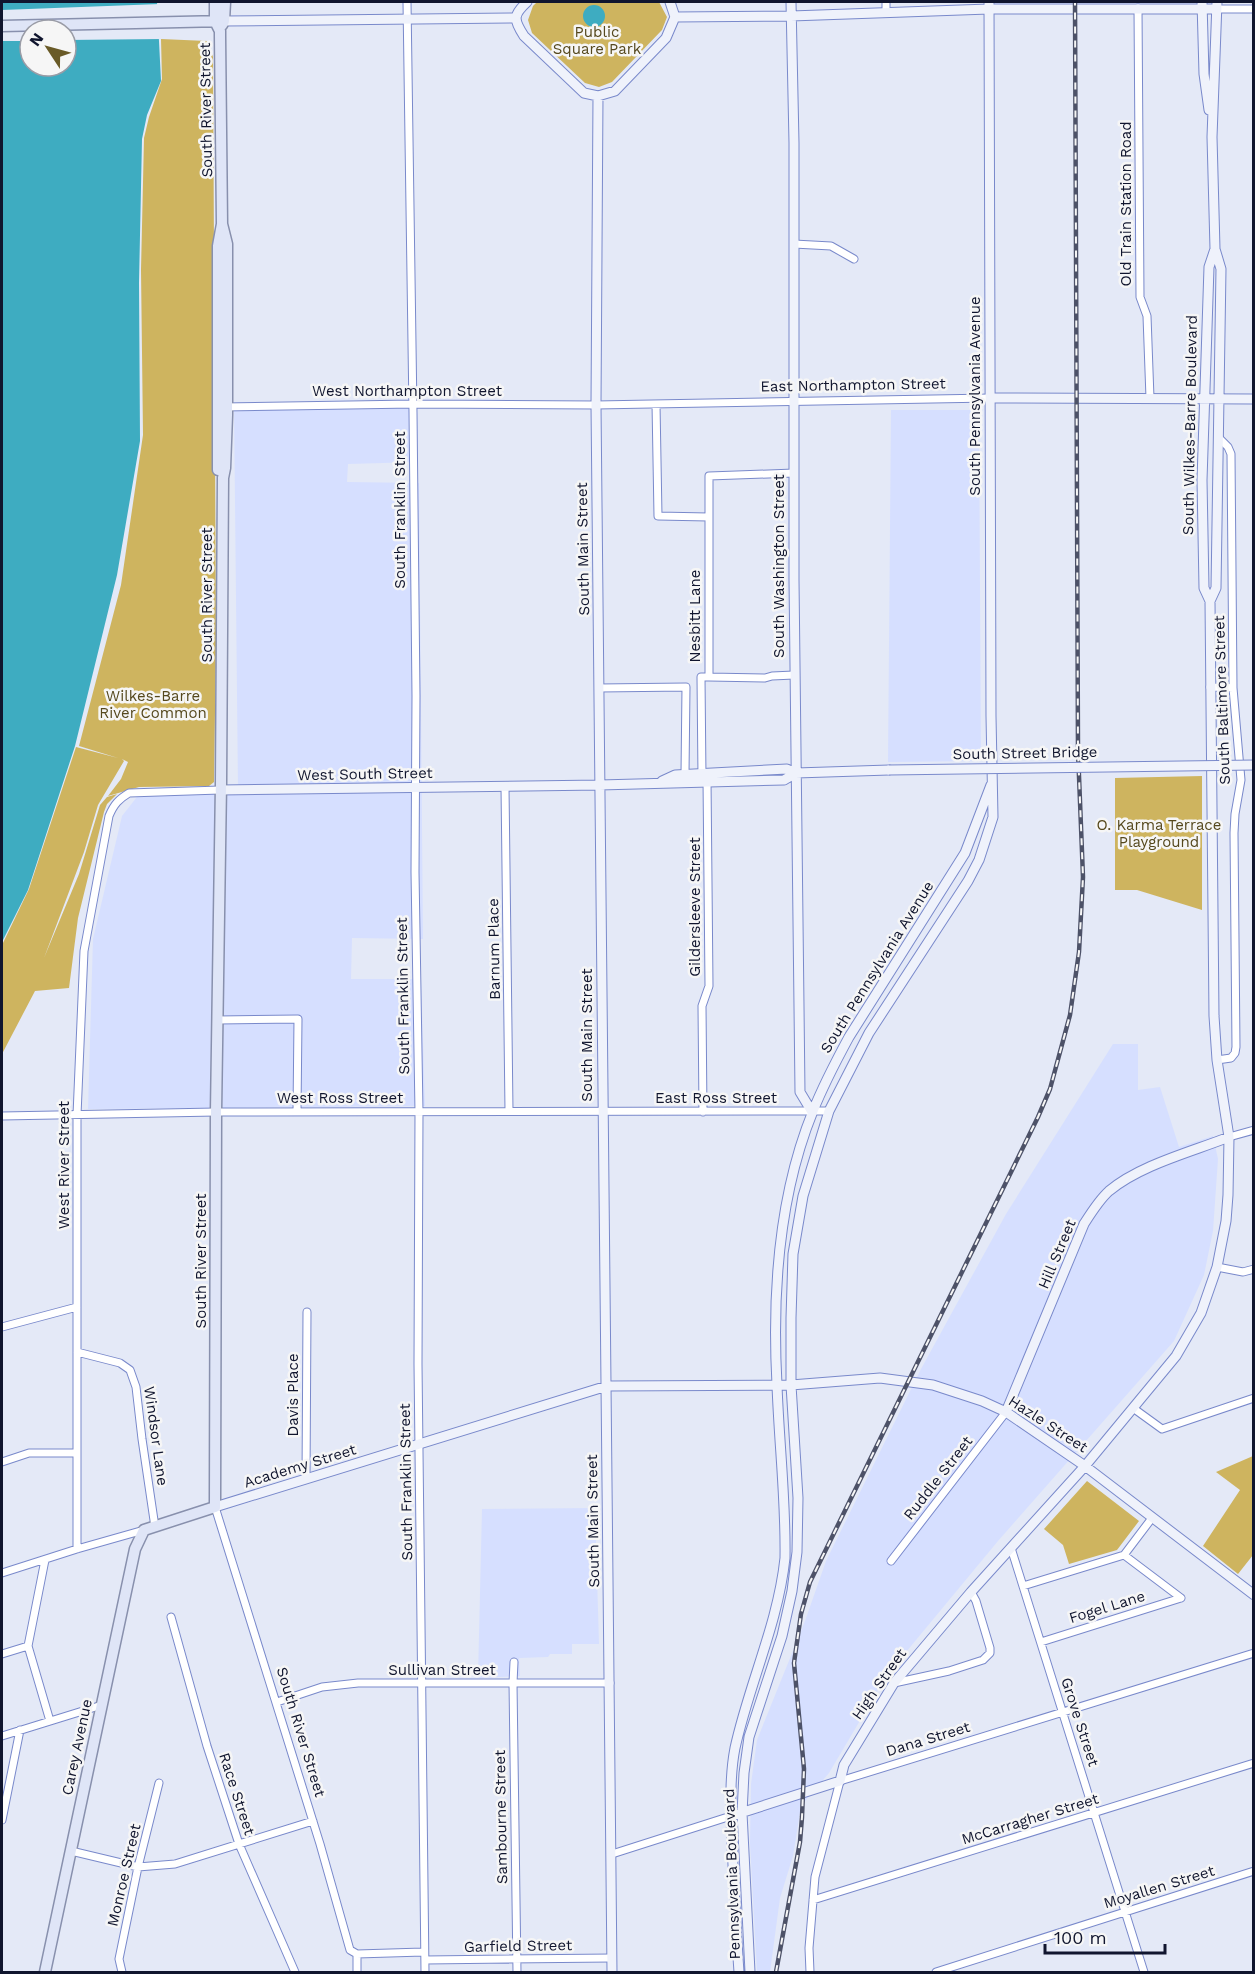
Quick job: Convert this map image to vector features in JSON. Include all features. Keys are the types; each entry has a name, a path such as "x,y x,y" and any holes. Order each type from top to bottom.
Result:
{"main road":[{"path":"215,2 220,24"},
{"path":"220,24 225,2"},
{"path":"527,2 518,11 516,18 517,25 524,36 584,93 598,96 615,91 666,38 675,17 670,2"},
{"name":"South Washington Street","path":"791,2 794,244 794,675 800,1092 813,1112"},
{"path":"675,17 886,13 989,5 1138,8 1217,5"},
{"name":"South Pennsylvania Avenue","path":"791,1385 793,1254 802,1196 829,1111 869,1033 968,881 979,860 993,817 989,5"},
{"name":"South Wilkes-Barre Boulevard","path":"1202,5 1204,74 1212,137"},
{"name":"South Wilkes-Barre Boulevard","path":"1210,601 1216,588 1221,269 1215,249 1212,137 1217,5"},
{"path":"2,26 516,18"},
{"name":"South River Street","path":"215,1507 216,1112 223,478 225,468 223,407 227,243 222,224 220,24"},
{"name":"South Main Street","path":"598,96 596,405 608,1386 612,1972"},
{"name":"South Wilkes-Barre Boulevard","path":"1085,1466 1176,1356 1201,1313 1217,1267 1227,1204 1229,1137 1217,1060 1212,968 1210,601 1204,588 1202,518 1209,267 1215,249"},
{"name":"East Northampton Street","path":"990,398 1254,399"},
{"name":"South Street Bridge","path":"705,778 787,769 796,773 1254,765"},
{"path":"660,782 675,775 685,774 705,778"},
{"path":"660,782 705,778"},
{"name":"West South Street","path":"220,790 505,787 660,782"},
{"name":"South Pennsylvania Avenue","path":"777,1385 777,1275 785,1209 796,1162 813,1112 832,1068 849,1037 965,853 992,783"},
{"name":"Hill Street","path":"1006,1412 1084,1224 1107,1192 1141,1170 1229,1137"},
{"name":"Hazle Street","path":"608,1386 791,1385 874,1378 909,1381 956,1391 1006,1412 1085,1466 1254,1595"},
{"name":"Pennsylvania Boulevard","path":"739,1972 731,1781 735,1749 774,1622 783,1582 785,1535 777,1385"},
{"name":"Pennsylvania Boulevard","path":"750,1972 742,1813 744,1773 749,1737 782,1636 792,1591 797,1552 798,1498 791,1385"},
{"name":"Academy Street","path":"150,1529 608,1386"},
{"name":"High Street","path":"840,1781 844,1765 894,1683 971,1592 1085,1466"},
{"name":"Carey Avenue","path":"45,1972 135,1549 150,1529"},
{"name":"Dana Street","path":"731,1816 840,1781"}],"street":[{"name":"South Franklin Street","path":"407,2 413,404 415,872 419,1112 417,1323 425,1972"},
{"path":"886,2 886,13"},
{"path":"1217,5 1254,9"},
{"name":"Old Train Station Road","path":"1138,8 1140,297 1147,316 1150,398"},
{"path":"794,244 831,246 854,259"},
{"name":"East Northampton Street","path":"596,405 990,398"},
{"name":"West Northampton Street","path":"223,407 413,404 596,405"},
{"path":"656,404 658,516 708,517"},
{"name":"South Baltimore Street","path":"1217,1060 1231,1058 1236,1047 1234,833 1241,780 1233,688 1231,454 1219,438"},
{"name":"Nesbitt Lane","path":"705,778 701,677 709,677 709,476 794,473"},
{"path":"1216,504 1232,509"},
{"path":"709,677 765,678 794,675"},
{"path":"599,688 686,687 685,774"},
{"path":"1210,687 1233,688"},
{"name":"Gildersleeve Street","path":"702,1112 702,1005 709,986 705,778"},
{"name":"Barnum Place","path":"505,787 509,1111"},
{"name":"West South Street","path":"129,793 220,790"},
{"name":"West River Street","path":"77,1549 77,1115 84,951 112,807 129,793"},
{"path":"218,1020 298,1019 297,1112"},
{"name":"East Ross Street","path":"603,1111 829,1111"},
{"name":"West Ross Street","path":"2,1116 216,1112 603,1111"},
{"name":"Hill Street","path":"1229,1137 1254,1130"},
{"path":"1217,1267 1243,1272 1254,1269"},
{"path":"2,1327 77,1307"},
{"name":"Davis Place","path":"306,1479 307,1312"},
{"name":"Windsor Lane","path":"77,1352 120,1363 130,1370 136,1387 150,1529"},
{"path":"1133,1408 1162,1429 1254,1398"},
{"name":"Ruddle Street","path":"891,1561 1006,1412"},
{"path":"2,1462 29,1453 77,1453"},
{"name":"South River Street","path":"215,1507 277,1702 350,1950 357,1954"},
{"path":"1023,1586 1124,1555 1152,1518"},
{"name":"Academy Street","path":"2,1574 77,1549 150,1529"},
{"name":"Grove Street","path":"1011,1548 1144,1972"},
{"name":"Fogel Lane","path":"1041,1642 1180,1598 1124,1555"},
{"path":"45,1560 28,1646 50,1720"},
{"path":"894,1683 949,1671 984,1660 990,1653 976,1600 971,1592"},
{"name":"Race Street","path":"171,1617 207,1746 239,1844 295,1972"},
{"path":"2,1654 28,1646"},
{"name":"Dana Street","path":"840,1781 1254,1653"},
{"name":"Sambourne Street","path":"514,1662 517,1972"},
{"name":"Sullivan Street","path":"277,1702 322,1687 358,1683 610,1683"},
{"path":"2,1736 102,1705"},
{"path":"2,1820 20,1730"},
{"name":"McCarragher Street","path":"813,1900 1254,1763"},
{"name":"High Street","path":"810,1972 809,1948 814,1876 840,1781"},
{"name":"Monroe Street","path":"122,1972 119,1959 138,1866 159,1783"},
{"name":"Dana Street","path":"612,1854 731,1816"},
{"path":"70,1851 138,1866 176,1864 313,1821"},
{"name":"Moyallen Street","path":"936,1972 1254,1871"},
{"path":"357,1972 357,1954 424,1956"},
{"name":"Garfield Street","path":"424,1956 517,1960 612,1958"}],"shaded area":[{"path":"234,405 417,406 418,462 348,464 347,482 419,483 423,939 352,938 351,979 421,979 425,1106 88,1109 93,939 122,816 144,788 238,789"},
{"path":"891,410 979,410 981,761 888,762"},
{"path":"1113,1044 1138,1044 1138,1090 1160,1087 1179,1147 1213,1136 1218,1159 1213,1231 1204,1275 1174,1341 998,1541 887,1675 829,1773 801,1806 793,1856 780,1898 770,1972 757,1972 750,1843 751,1784 757,1740 805,1621 826,1561 921,1369 1006,1214"},
{"path":"595,1508 599,1644 572,1644 572,1654 519,1658 520,1676 478,1678 482,1509"}],"green space":[{"name":"Public Square Park","path":"537,2 659,2 667,17 662,30 612,82 599,87 585,83 532,33 528,20"},
{"name":"Wilkes-Barre River Common","path":"161,39 207,41 213,57 216,642 214,782 209,786 139,787 108,796 121,779 128,762 122,759 124,761 98,805 84,852 44,958 79,874 100,805 107,797 117,794 107,804 104,812 78,918 69,988 35,991 2,1054 2,945 29,889 76,747 118,758 79,746 121,585 143,435 141,270 144,138 162,79"},
{"name":"O. Karma Terrace Playground","path":"1202,776 1202,910 1137,890 1115,890 1115,778"},
{"path":"1253,1456 1253,1555 1238,1574 1203,1546 1240,1490 1216,1472"},
{"path":"1087,1481 1139,1521 1117,1550 1069,1564 1063,1545 1044,1529"}],"water":[{"path":"2,2 157,2 161,81 147,115 142,139 139,283 140,441 117,575 75,746 28,890 2,942"},
{"path":"594,5 602,8 605,16 602,24 594,27 586,24 583,16 586,8"}],"pier":[{"path":"160,4 163,39 78,40 78,18 18,18 18,41 2,41 2,10"}],"railway":[{"path":"776,1972 800,1842 804,1769 794,1663 801,1614 810,1582 1038,1117 1050,1089 1070,1015 1079,952 1083,877 1078,751 1075,2"}]}
